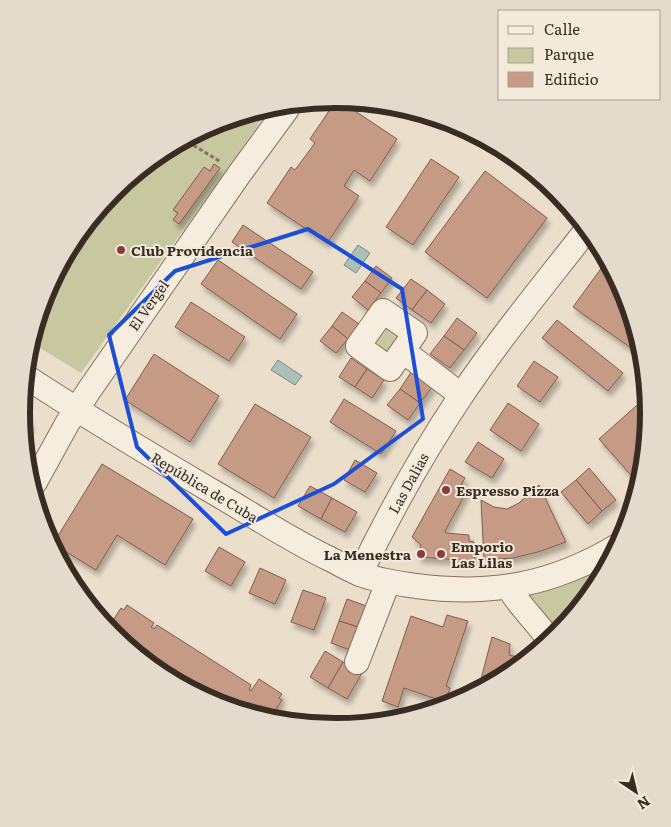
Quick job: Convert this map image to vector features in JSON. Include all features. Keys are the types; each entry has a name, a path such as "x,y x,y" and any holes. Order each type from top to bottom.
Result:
{"street":[{"name":"El Vergel","path":"37,478 76,410 240,173 284,113"},
{"name":"Las Dalias","path":"360,574 432,440 461,395 500,341 583,235"},
{"path":"403,351 461,395"},
{"name":"República de Cuba","path":"32,381 76,410 310,549 360,574 388,582 464,590 509,588 537,581 570,569 609,549"},
{"path":"357,662 388,582"},
{"path":"509,588 516,600 546,635"}],"path":[{"path":"192,144 228,166"}],"highlighted area":[{"path":"308,229 402,289 423,419 334,484 226,534 137,447 109,335 175,271"}],"green space":[{"name":"Club Providencia","path":"265,116 81,373 37,347 53,297 81,244 119,197 166,159 219,131"},
{"path":"386,320 406,334 388,359 368,345"},
{"path":"601,565 590,583 554,628 550,621 529,599 530,591"}],"shaded area":[{"path":"358,245 370,253 356,273 344,265"},
{"path":"278,360 302,376 295,385 271,370"}],"building":[{"path":"331,108 336,108 352,109 397,139 370,181 354,170 344,186 359,196 327,243 267,203 291,167 295,170 315,143 310,139"},
{"path":"431,159 459,177 413,245 386,227"},
{"path":"214,164 220,168 179,224 173,220 178,213 173,210 204,167 210,171"},
{"path":"485,171 547,218 487,298 425,252"},
{"path":"243,225 313,272 301,289 232,242"},
{"path":"218,260 297,314 280,339 201,284"},
{"path":"376,266 392,278 381,293 365,281"},
{"path":"603,266 625,315 634,350 573,307"},
{"path":"411,279 427,290 412,310 396,298"},
{"path":"365,281 381,293 368,310 352,297"},
{"path":"427,290 445,304 431,323 412,310"},
{"path":"191,302 245,337 229,361 175,327"},
{"path":"342,312 359,324 348,339 332,326"},
{"path":"457,318 477,333 464,350 444,336"},
{"path":"557,320 623,373 608,391 542,338"},
{"path":"332,326 348,339 336,353 320,341"},
{"path":"444,336 464,350 450,368 430,354"},
{"path":"154,354 219,396 190,442 125,400"},
{"path":"351,358 367,369 355,387 339,377"},
{"path":"534,361 558,377 540,402 517,386"},
{"path":"367,369 384,380 372,398 355,387"},
{"path":"412,371 433,386 420,403 400,389"},
{"path":"400,389 420,403 408,420 387,405"},
{"path":"344,399 396,431 381,454 330,422"},
{"path":"640,402 640,433 634,479 599,439"},
{"path":"508,403 539,424 521,451 490,430"},
{"path":"255,404 311,437 274,498 218,464"},
{"path":"478,442 504,459 492,478 465,462"},
{"path":"355,460 377,473 365,492 344,480"},
{"path":"102,464 193,519 165,565 117,535 96,570 62,550 57,538"},
{"path":"589,468 616,500 602,511 576,480"},
{"path":"450,469 465,478 461,485 468,489 445,531 446,533 469,535 469,541 474,542 475,561 418,557 421,545 412,537"},
{"path":"576,480 602,511 588,524 561,492"},
{"path":"539,485 566,542 513,558 484,560 481,500 494,507 507,509 519,503"},
{"path":"310,486 332,498 321,519 298,506"},
{"path":"332,498 357,512 345,532 321,519"},
{"path":"219,547 245,562 231,586 205,571"},
{"path":"260,568 286,580 275,604 249,593"},
{"path":"303,590 326,598 314,630 291,622"},
{"path":"347,599 369,607 361,628 339,621"},
{"path":"127,605 154,623 151,627 154,629 157,625 251,685 249,690 251,691 259,679 282,694 279,698 282,700 274,713 256,709 219,696 183,678 150,656 119,630 112,622 121,608 124,610"},
{"path":"447,615 468,621 446,686 450,688 446,698 441,700 404,688 398,707 382,701 411,616 443,627"},
{"path":"339,621 361,628 353,651 331,643"},
{"path":"492,637 510,644 509,655 519,657 488,678 481,679"},
{"path":"325,651 343,662 328,688 310,677"},
{"path":"343,662 362,673 347,699 328,688"}],"place":[{"name":"Club Providencia","path":"121,250"},
{"name":"Espresso Pizza","path":"446,490"},
{"name":"La Menestra","path":"421,554"},
{"name":"Emporio Las Lilas","path":"441,554"}]}
